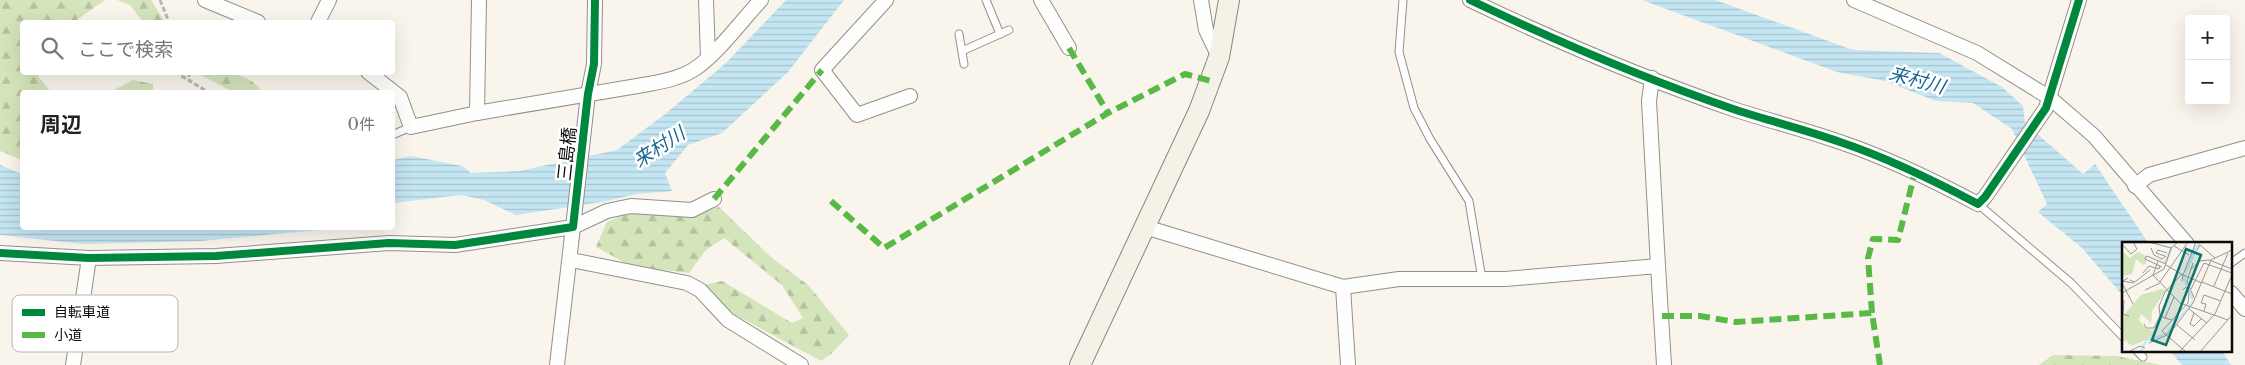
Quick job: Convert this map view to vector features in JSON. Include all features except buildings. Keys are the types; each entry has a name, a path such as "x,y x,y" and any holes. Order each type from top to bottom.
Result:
{"street":[{"path":"206,0 253,20"},
{"path":"319,20 329,0"},
{"path":"477,113 480,0"},
{"name":"三島橋","path":"557,365 571,260 588,100 594,64 595,0"},
{"path":"706,0 708,58"},
{"path":"395,93 400,97 411,127 477,113 588,100 674,79 693,70 708,58 761,0"},
{"path":"886,0 822,70 857,115 910,96"},
{"path":"1041,0 1069,48"},
{"path":"1201,0 1206,30 1220,57"},
{"path":"1080,365 1199,111 1220,57 1229,0"},
{"path":"1470,0 1522,24 1652,78 1735,109 1842,142 1922,174 1981,201 2048,103 2079,0"},
{"path":"1854,0 1977,54 2094,136 2135,186 2185,242"},
{"path":"372,75 391,90"},
{"path":"1652,78 1649,101 1664,365"},
{"path":"2135,186 2149,175 2245,148"},
{"path":"0,253 89,258 216,256 389,243 455,245 573,227 607,211 632,206 692,210 714,199"},
{"path":"1144,227 1343,287 1399,279 1482,279 1658,266"},
{"path":"83,295 89,258"},
{"path":"571,260 686,283 700,290 728,320 801,365"},
{"path":"1343,287 1348,365"},
{"path":"2232,294 2245,309"},
{"path":"73,365 75,352"}],"lane":[{"path":"986,0 1000,34"},
{"path":"1403,0 1399,52 1414,108 1430,139 1469,201 1482,279"},
{"path":"962,51 1009,30"},
{"path":"959,34 964,64"},
{"path":"395,134 411,127"},
{"path":"1981,201 2070,283 2122,336"},
{"path":"2232,262 2245,253"},
{"path":"2138,352 2143,358"}],"path":[{"path":"160,0 169,20"},
{"path":"181,75 205,90"},
{"path":"189,75 190,80"}],"green space":[{"path":"0,0 105,0 77,20 20,20 20,75 38,75 49,90 20,90 20,159 0,151"},
{"path":"117,0 151,0 164,20 141,20 130,5"},
{"path":"201,75 241,76 256,85 260,90 229,90"},
{"path":"133,80 153,84 153,90 114,90"},
{"path":"719,207 772,258 808,285 849,335 832,353 821,361 730,312 704,285 722,281 792,323 803,318 782,285 724,238 706,250 689,273 631,266 596,247 607,222 627,213 687,215"},
{"path":"2053,355 2116,356 2161,365 2039,365"}],"water":[{"name":"来村川","path":"786,0 844,0 788,72 722,133 688,145 665,173 672,191 637,194 602,202 516,215 484,200 461,195 395,203 395,160 411,156 462,166 471,173 519,171 617,150 664,115 726,63"},
{"name":"来村川","path":"1642,0 1715,0 1853,50 1939,53 2002,87 2023,106 2025,123 2083,174 2095,164 2148,242 2122,242 2122,295 2082,248 2038,212 2047,204 2012,129 1973,103 1936,101 1885,81 1837,72"},
{"path":"0,165 20,173 20,230 321,230 200,241 83,244 0,235"},
{"path":"2171,352 2223,352 2231,365 2182,365"}],"marked path":[{"path":"1069,48 1108,113"},
{"path":"714,199 822,70"},
{"path":"831,201 884,248 1108,113 1185,74 1211,81"},
{"path":"1872,313 1868,258 1873,239 1898,240 1915,172"},
{"path":"1662,316 1700,316 1736,322 1872,313 1880,365"}],"cycle path":[{"path":"0,253 89,258 216,256 389,243 455,245 573,227 588,94 594,64 595,0"},
{"path":"1470,0 1568,45 1668,86 1736,110 1858,148 1893,162 1978,204 1985,197 2046,108 2079,0"}]}
